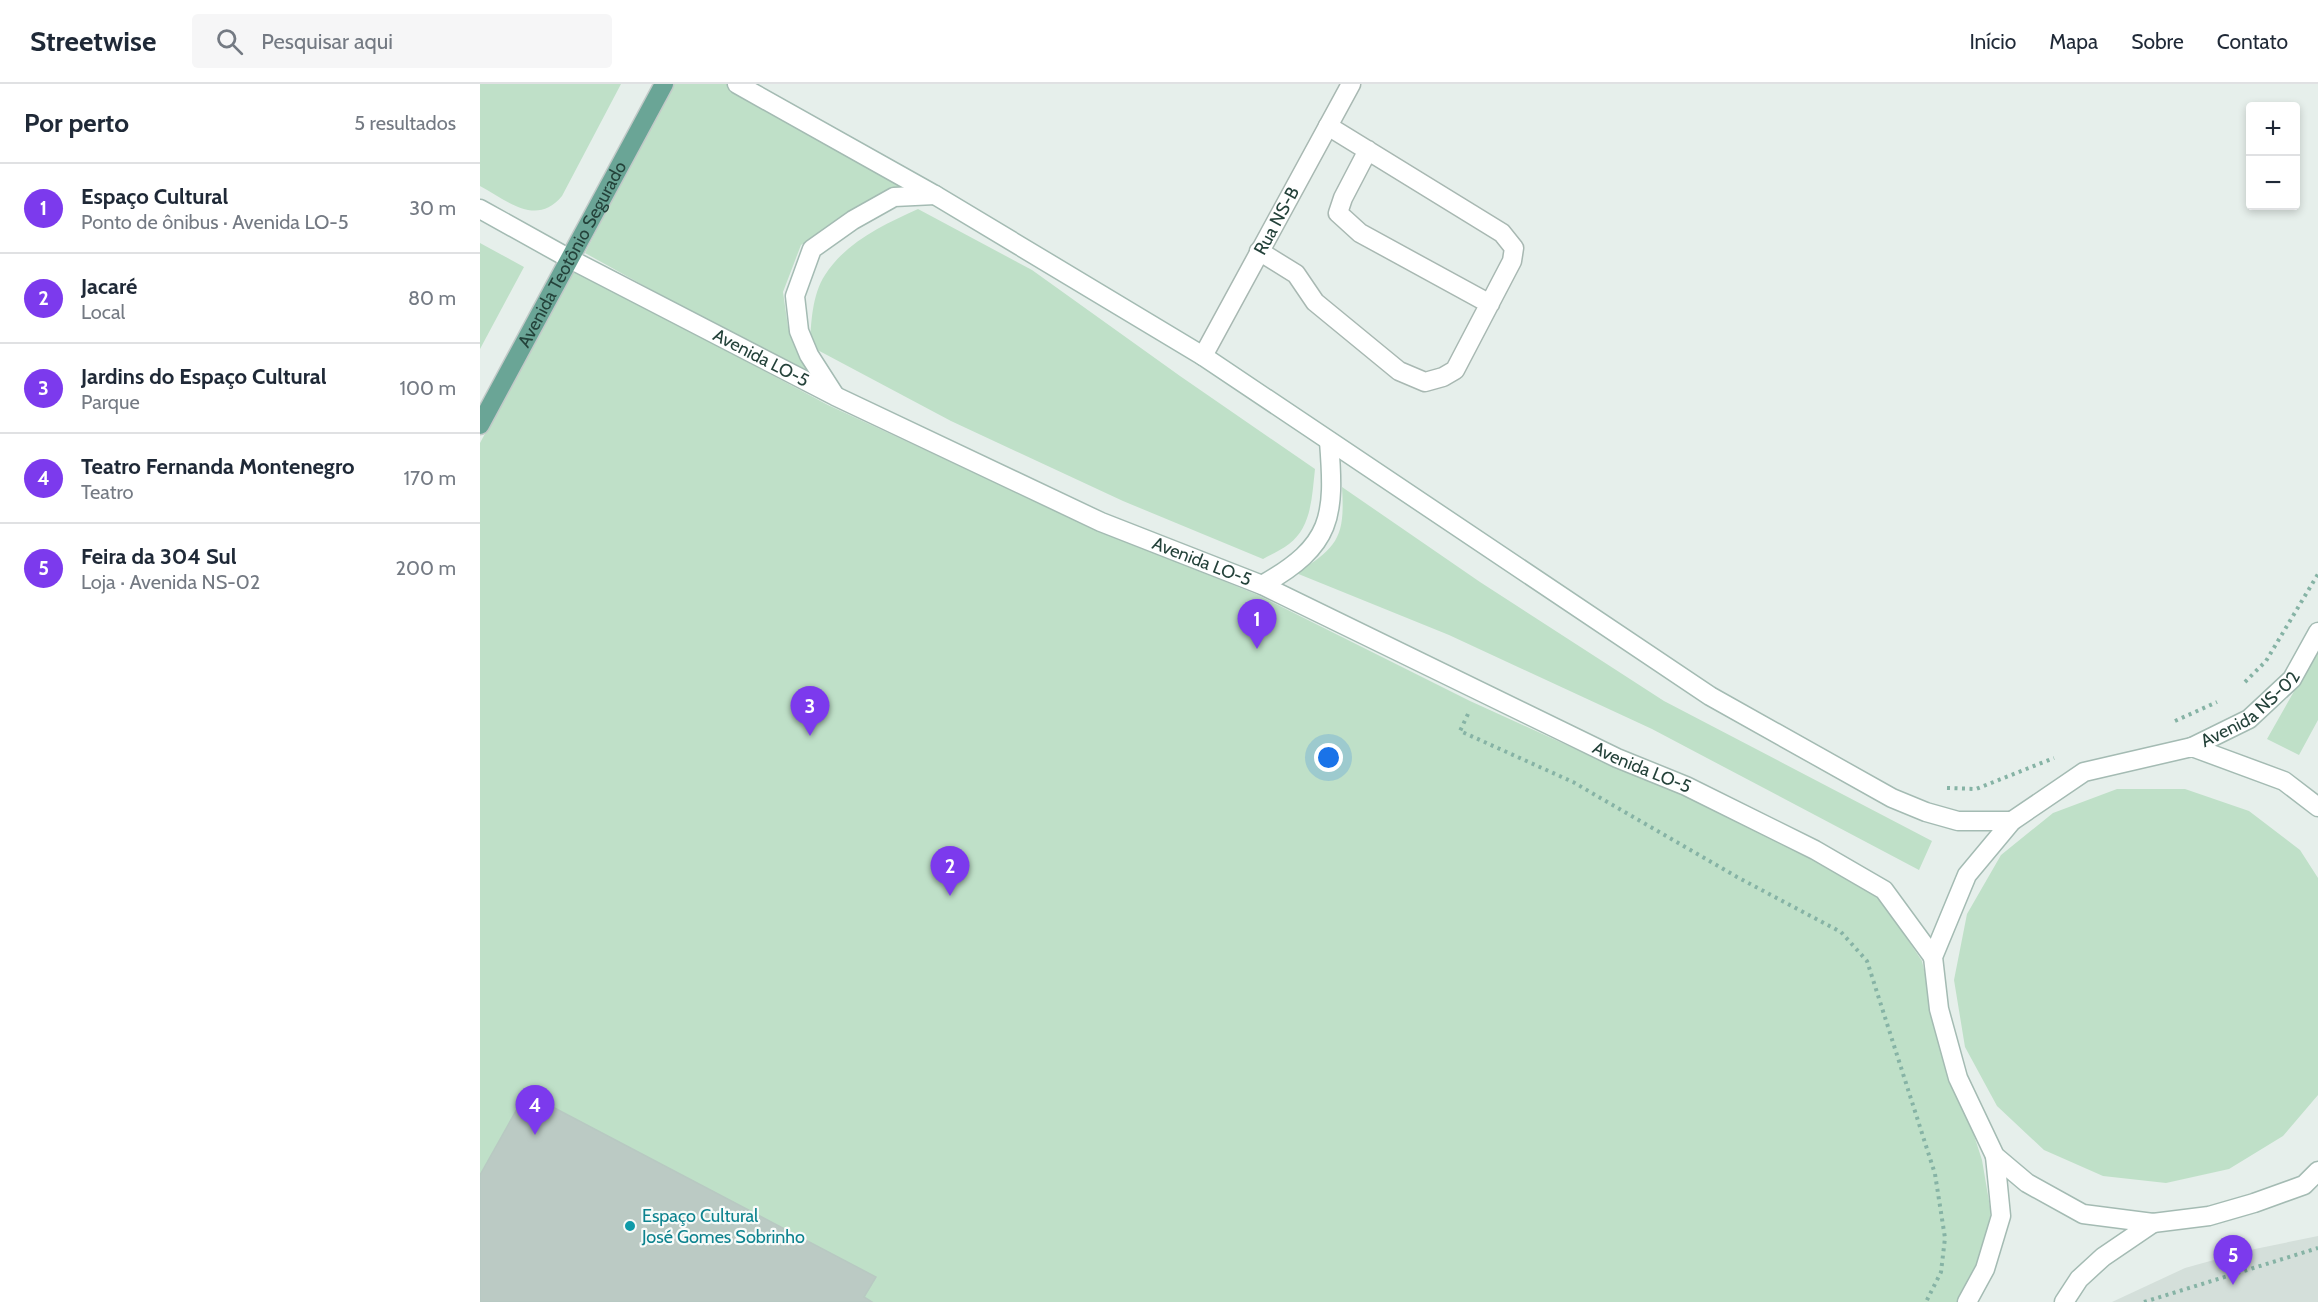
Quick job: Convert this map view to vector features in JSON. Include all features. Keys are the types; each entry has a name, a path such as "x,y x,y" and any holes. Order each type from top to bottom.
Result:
{"main road":[{"name":"Avenida Teotônio Segurado","path":"480,425 664,84"},
{"path":"737,84 935,195 1203,356 1710,696 1762,727 1892,798 1926,813 1958,821 2012,821"},
{"name":"Rua NS-B","path":"1203,356 1351,84"},
{"path":"1259,251 1296,274 1315,302 1399,371 1425,382 1443,377 1455,370 1512,261 1514,249 1502,233 1328,126"},
{"path":"1368,150 1343,198 1338,213 1360,233 1490,304"},
{"path":"835,396 809,355 799,332 795,296 812,249 853,220 894,197 935,195"},
{"name":"Avenida LO-5","path":"480,210 835,396 1101,522 1262,585 1617,758 1686,786 1815,850 1884,890 1933,957"},
{"path":"1262,585 1310,552 1320,538 1331,509 1329,441"},
{"name":"Avenida NS-02","path":"1933,957 1967,874 2012,821 2084,772 2192,747 2249,719 2292,679 2318,632"},
{"path":"2192,747 2284,781 2318,807"},
{"path":"1933,957 1939,1009 1958,1078 1995,1156 2001,1216 1985,1269 1967,1302"},
{"path":"1995,1156 2027,1183 2083,1214 2153,1223 2209,1216 2254,1203 2311,1185 2318,1171"},
{"path":"2064,1302 2079,1279 2103,1257 2153,1223"}],"path":[{"path":"2242,686 2266,661 2318,574"},
{"path":"1479,691 1460,731 1573,782 1737,877 1841,932 1868,961 1935,1174 1945,1238 1941,1272 1926,1302"},
{"path":"2170,724 2223,699"},
{"path":"1943,788 1976,789 2061,756"},
{"path":"2144,1302 2318,1248"}],"shaded area":[{"path":"2318,1236 2318,1302 2112,1302 2185,1268 2250,1250"}],"green space":[{"path":"480,84 621,84 562,196 542,210 532,210 511,204 480,186"},
{"path":"670,84 731,84 924,191 883,193 842,216 801,245 783,292 788,327 823,385 585,253"},
{"path":"918,209 1032,270 1315,469 1310,510 1297,537 1263,559 1123,501 951,421 810,346 817,291 834,263 843,253 866,236"},
{"path":"480,243 524,267 480,349"},
{"path":"573,269 828,405 1098,530 1258,595 1470,701 1617,768 1686,796 1811,856 1878,895 1922,961 1934,1012 1982,1160 1991,1213 1978,1267 1959,1302 480,1302 480,443"},
{"path":"1342,487 1480,582 1664,701 1932,841 1919,870 1652,729 1449,635 1296,573 1322,555 1336,539 1342,517"},
{"path":"2318,649 2318,720 2299,755 2267,739"},
{"path":"2117,789 2185,789 2249,811 2300,850 2318,878 2318,1095 2283,1136 2229,1169 2166,1183 2103,1176 2044,1150 1997,1106 1965,1047 1954,980 1967,914 2001,855 2053,813"}],"building":[{"name":"Espaço Cultural José Gomes Sobrinho","path":"526,1093 876,1277 864,1297 872,1302 480,1302 480,1175"}],"place":[{"name":"Espaço Cultural","path":"1257,649"},
{"name":"Jardins do Espaço Cultural","path":"810,736"},
{"name":"Jacaré","path":"950,896"},
{"name":"Teatro Fernanda Montenegro","path":"535,1135"},
{"name":"Espaço Cultural José Gomes Sobrinho","path":"630,1226"},
{"name":"Feira da 304 Sul","path":"2233,1285"}]}
